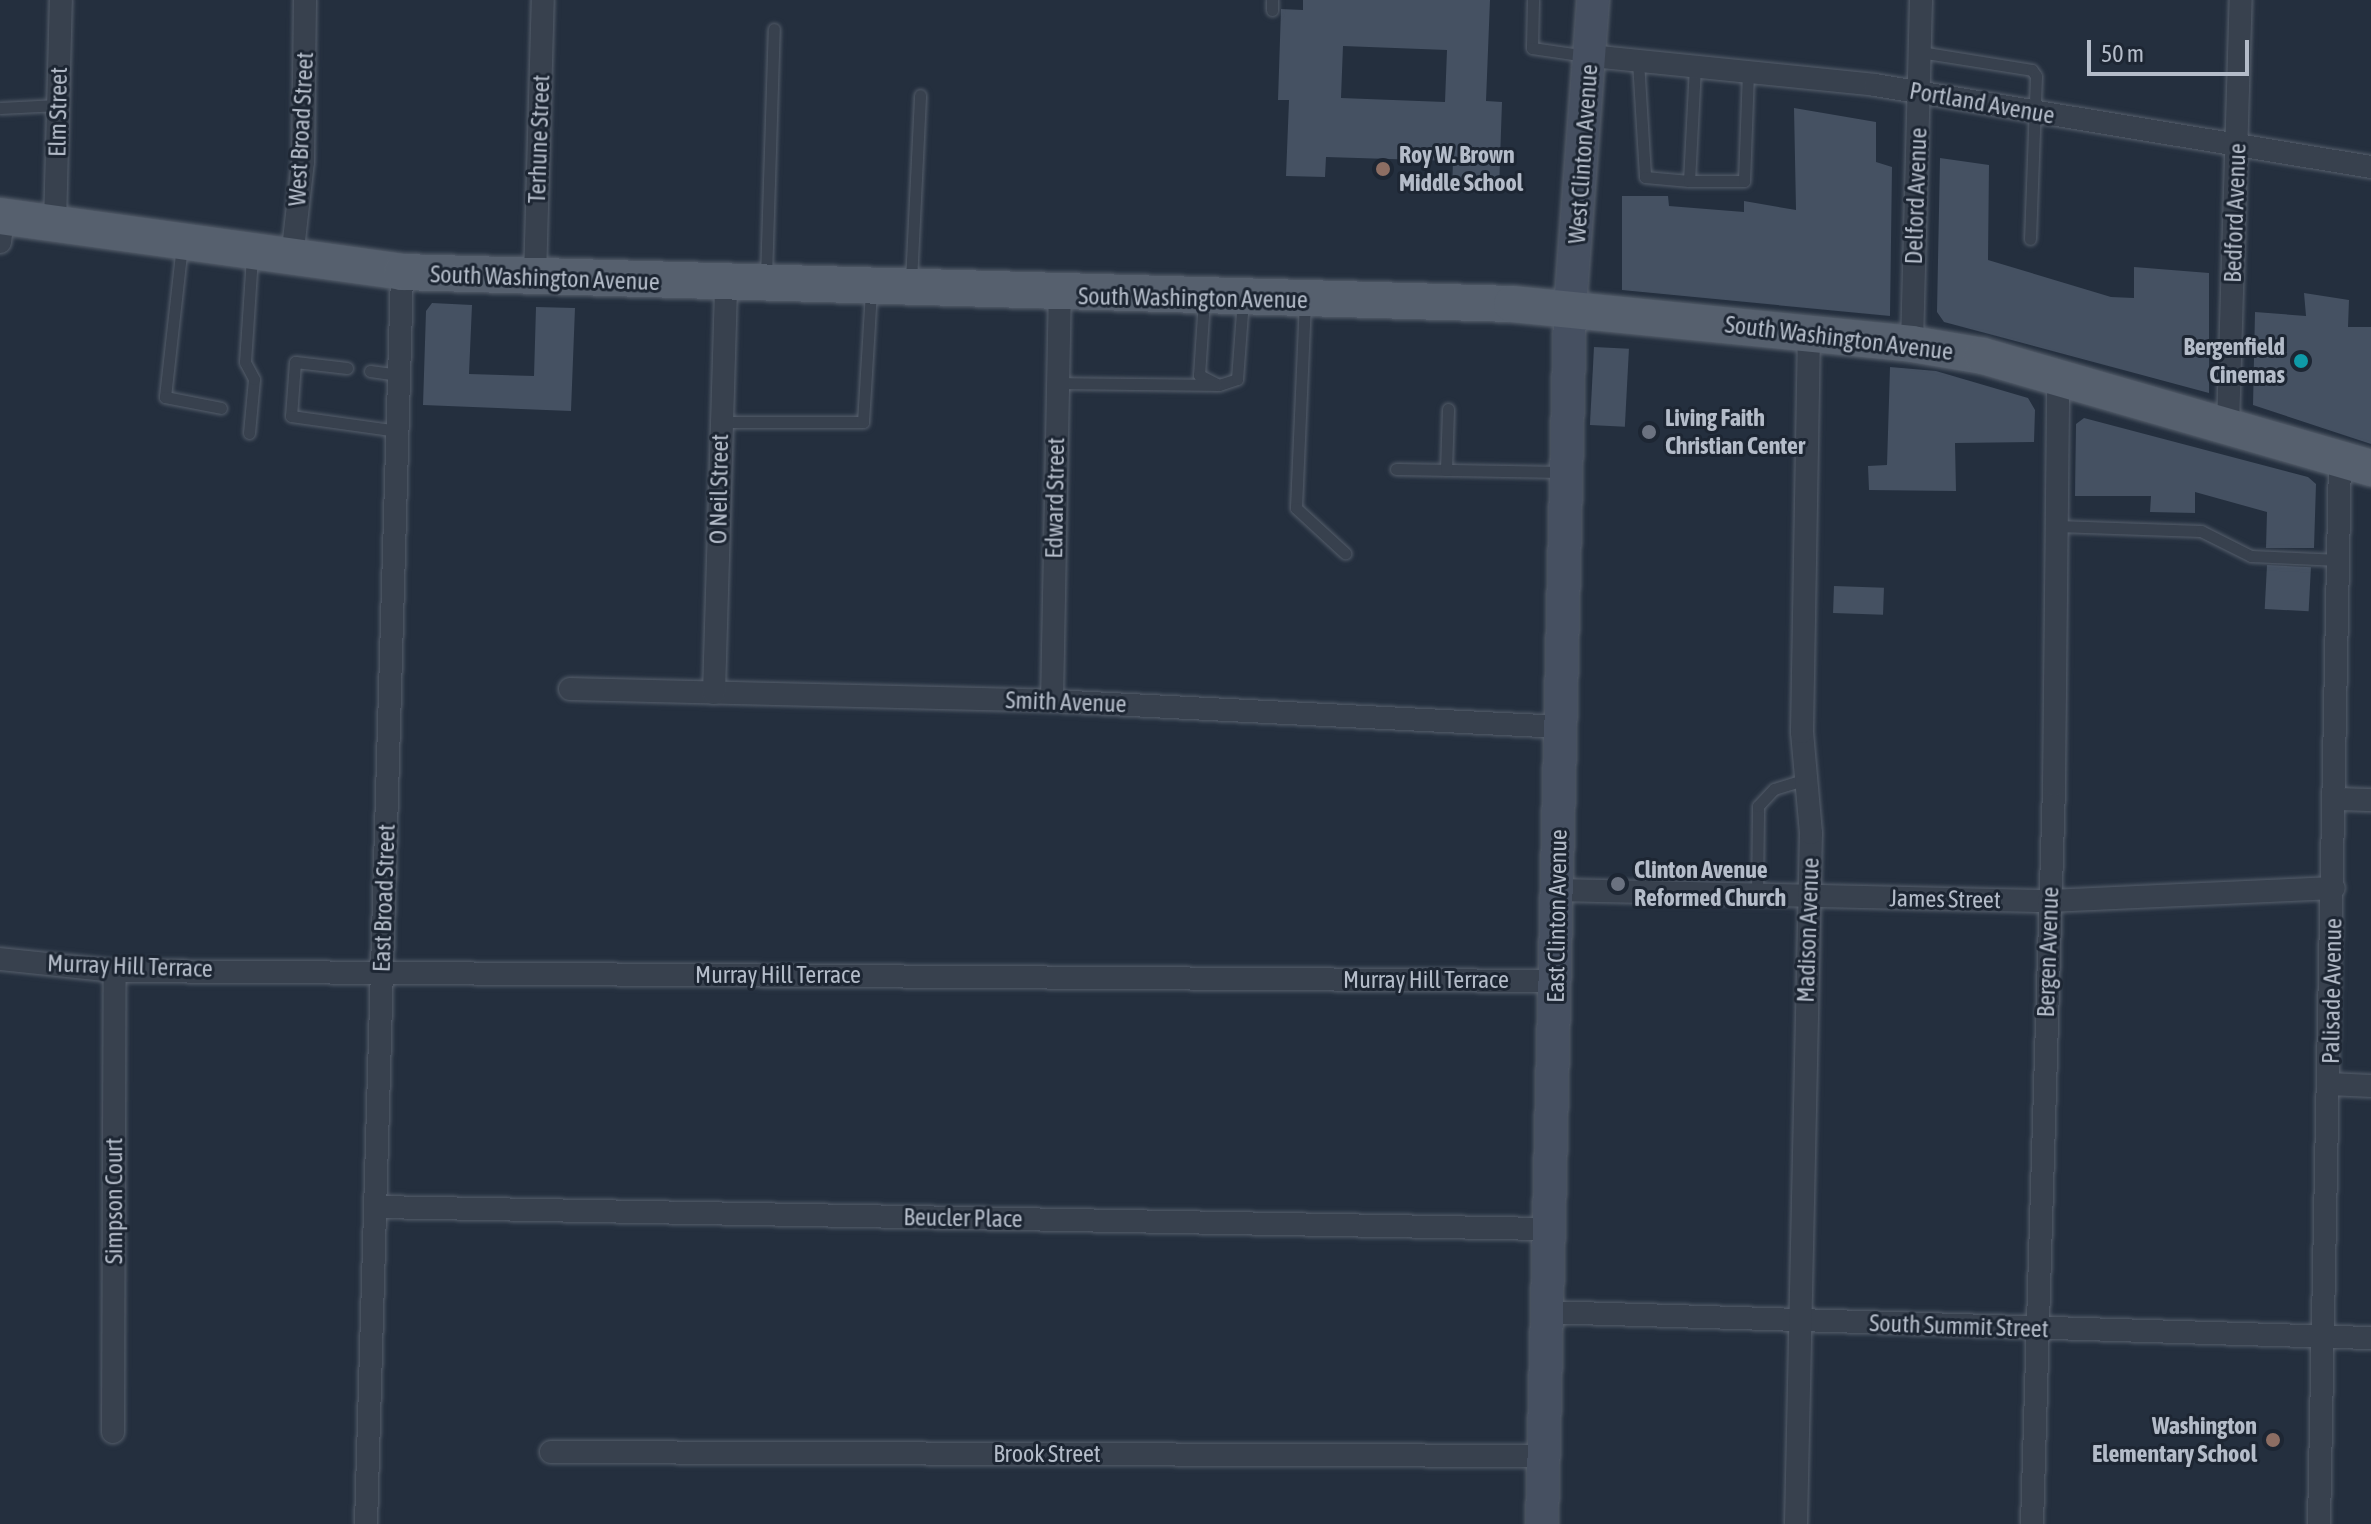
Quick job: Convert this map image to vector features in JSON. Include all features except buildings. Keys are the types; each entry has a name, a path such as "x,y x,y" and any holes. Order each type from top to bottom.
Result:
{"main road":[{"name":"South Washington Avenue","path":"1,225 55,224 402,272 726,285 1570,308 1809,336 1912,344 1983,356 2356,463"}],"street":[{"name":"Elm Street","path":"55,224 61,0"},
{"name":"West Broad Street","path":"292,258 303,162 305,0"},
{"name":"Terhune Street","path":"535,278 543,0"},
{"name":"West Clinton Avenue","path":"1570,308 1593,0"},
{"name":"Delford Avenue","path":"1912,344 1921,0"},
{"name":"Bedford Avenue","path":"2228,426 2241,0"},
{"name":"Portland Avenue","path":"1591,56 1920,93 2371,167"},
{"name":"East Broad Street","path":"366,1524 402,272"},
{"name":"O Neil Street","path":"714,693 726,285"},
{"name":"Edward Street","path":"1052,701 1060,295"},
{"name":"East Clinton Avenue","path":"1542,1524 1570,308"},
{"name":"Madison Avenue","path":"1796,1524 1808,895 1809,336"},
{"name":"Bergen Avenue","path":"2032,1524 2049,901 2058,379"},
{"name":"Palisade Avenue","path":"2319,1524 2339,560 2356,463"},
{"name":"Smith Avenue","path":"570,689 1052,701 1561,727"},
{"path":"2336,799 2371,800"},
{"name":"James Street","path":"1557,890 2049,901 2334,888"},
{"name":"Murray Hill Terrace","path":"0,959 115,971 1556,981"},
{"name":"Simpson Court","path":"113,1432 115,971"},
{"path":"2330,1084 2371,1086"},
{"name":"Beucler Place","path":"377,1207 1548,1229"},
{"name":"South Summit Street","path":"1546,1312 2371,1338"},
{"name":"Brook Street","path":"551,1452 1542,1456"}],"lane":[{"path":"1533,0 1532,48 1591,56"},
{"path":"766,285 774,29"},
{"path":"1920,52 2032,70 2030,239"},
{"path":"1638,61 1640,173 1689,181 1744,181 1748,72"},
{"path":"1689,181 1695,67"},
{"path":"910,290 920,95"},
{"path":"0,108 58,105"},
{"path":"182,242 163,387 175,403 221,408"},
{"path":"249,433 254,379 245,362 253,252"},
{"path":"720,422 863,422 871,289"},
{"path":"1204,299 1199,375 1219,385"},
{"path":"1057,383 1219,385 1237,379 1243,300"},
{"path":"1305,301 1296,508 1345,553"},
{"path":"347,368 295,362 291,416 398,431"},
{"path":"370,371 399,375"},
{"path":"1446,470 1448,409"},
{"path":"1396,469 1566,473"},
{"path":"2057,526 2201,531 2260,558 2339,560"},
{"path":"1757,894 1758,806 1774,789 1806,779"}],"place":[{"name":"Roy W. Brown Middle School","path":"1383,169"},
{"name":"Bergenfield Cinemas","path":"2301,361"},
{"name":"Living Faith Christian Center","path":"1649,432"},
{"name":"Clinton Avenue Reformed Church","path":"1618,884"},
{"name":"Washington Elementary School","path":"2273,1440"}]}
